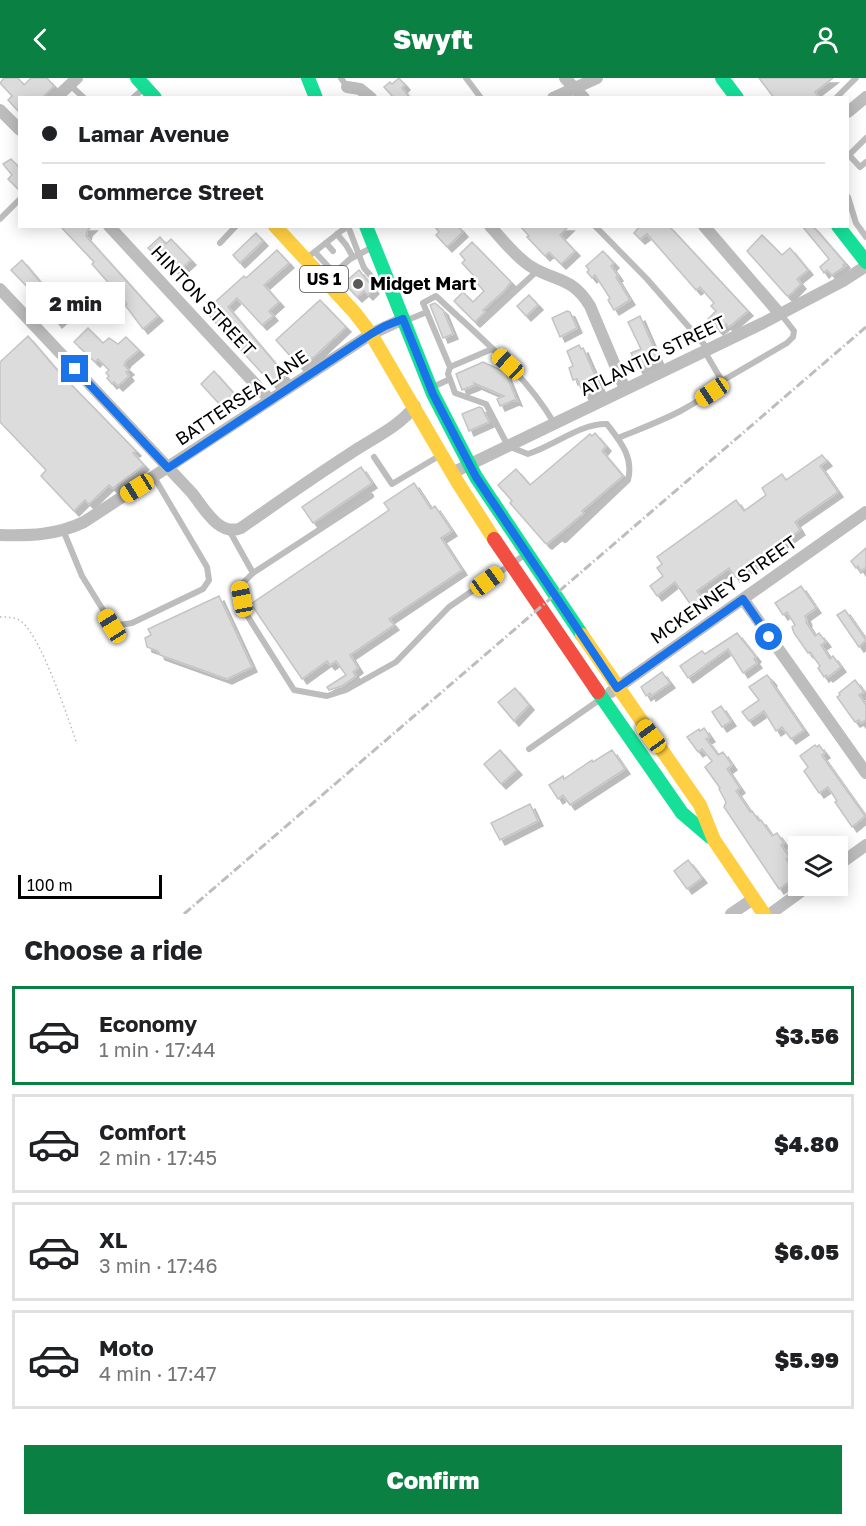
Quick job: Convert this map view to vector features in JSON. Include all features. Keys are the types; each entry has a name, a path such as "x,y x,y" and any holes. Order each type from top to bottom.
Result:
{"main road":[{"path":"308,78 315,96"},
{"path":"722,78 736,96"},
{"name":"US 1","path":"277,228 330,277 371,334 452,473 510,564 682,813 714,840"},
{"name":"US 1","path":"367,228 430,388 469,465 617,688 700,805 714,840 764,914"},
{"path":"839,228 866,264"}],"street":[{"path":"566,78 582,96"},
{"path":"557,96 597,78"},
{"path":"60,96 74,81"},
{"path":"344,83 360,89 369,96"},
{"path":"849,110 866,97"},
{"path":"0,110 18,128"},
{"name":"HINTON STREET","path":"111,228 270,400"},
{"path":"492,228 525,263 567,282 584,296 625,389"},
{"path":"706,228 779,313"},
{"name":"ATLANTIC STREET","path":"452,473 843,281 866,264"},
{"path":"0,289 168,468 219,526 229,530 241,528 374,437 392,428 415,406"},
{"name":"BATTERSEA LANE","path":"0,535 33,536 63,530 84,522 371,334 385,326 404,320"},
{"name":"MCKENNEY STREET","path":"602,698 866,513"},
{"path":"743,599 866,774"},
{"path":"848,858 866,845"},
{"path":"770,914 795,896"},
{"path":"732,914 753,899"}],"lane":[{"path":"466,78 480,96"},
{"path":"838,96 856,78"},
{"path":"74,81 83,96"},
{"path":"849,154 866,138"},
{"path":"849,156 860,167 866,162"},
{"path":"0,219 18,201"},
{"path":"849,201 855,223 866,237"},
{"path":"220,243 234,228"},
{"path":"310,256 346,228"},
{"path":"348,228 356,255"},
{"path":"597,228 642,273 706,350 722,381"},
{"path":"337,234 376,283 389,284"},
{"path":"326,243 333,251"},
{"path":"330,277 356,255 374,246"},
{"path":"339,258 344,264"},
{"path":"480,324 537,270"},
{"path":"554,423 537,395 436,296 423,303 450,367 448,374 455,393 486,404 508,446 528,454 550,446 594,423 607,424 624,446 630,471 628,480 565,540"},
{"path":"404,320 427,312"},
{"path":"618,438 691,406 712,392 722,381 787,343 793,337 794,331 779,313"},
{"path":"450,367 492,349"},
{"path":"430,388 450,379"},
{"path":"374,457 392,484 442,454"},
{"path":"63,530 82,576 112,626 132,623 203,589 209,580 207,567 154,477"},
{"path":"371,496 253,573 240,586 245,612 294,690 327,696 346,690 396,662 449,607 526,554"},
{"path":"229,530 253,573"},
{"path":"529,749 602,698"}],"path":[{"path":"0,617 17,619 29,630 59,692 78,744"}],"building":[{"path":"4,78 18,78 24,85 31,78 47,78 54,86 44,96 18,96 18,111 8,100 12,96 0,83"},
{"path":"399,78 405,85 402,88 408,96 392,96 384,87 390,82 392,84"},
{"path":"759,78 833,78 815,92 818,96 772,96"},
{"path":"11,159 18,166 18,189 8,179 12,175 3,164"},
{"path":"62,228 90,228 86,236 158,316 143,329 125,305 127,304 92,264 94,262"},
{"path":"436,228 460,228 463,232 447,247 436,235 439,232"},
{"path":"522,228 567,228 560,235 575,251 561,264 549,252 545,256 527,237 529,236"},
{"path":"638,228 671,228 748,311 729,327 726,324 718,330 708,319 716,311 711,306 714,303 700,287 696,290 647,234 640,239 634,233"},
{"path":"804,228 815,228 845,263 843,265 845,266 832,275 827,270 824,273 820,267 829,259"},
{"path":"256,233 263,241 240,263 233,255"},
{"path":"762,235 782,255 790,248 808,270 797,279 801,284 790,295 787,296 747,251"},
{"path":"160,237 166,244 171,239 191,260 177,273 162,256 159,259 148,248"},
{"path":"472,242 511,282 483,310 485,312 475,322 454,301 463,292 473,302 484,291 462,263 465,260 460,254"},
{"path":"277,250 289,263 264,285 279,302 269,311 273,316 262,325 237,298 228,307 286,376 272,384 205,311"},
{"path":"603,251 614,263 611,266 630,300 614,310 608,300 610,298 595,275 592,278 587,272 589,270 586,266"},
{"path":"22,260 42,284 33,293 11,270"},
{"name":"Midget Mart","path":"359,270 374,289 368,295 364,291 357,297 344,283"},
{"path":"529,295 538,305 526,316 517,306"},
{"path":"320,300 346,327 314,357 299,366 276,340"},
{"path":"57,302 67,314 57,323 47,310"},
{"path":"435,303 443,310 453,334 443,338 430,305"},
{"path":"567,311 570,312 577,328 560,337 552,318"},
{"path":"640,316 659,360 638,369 631,353 641,349 628,322"},
{"path":"88,328 103,343 109,338 118,344 126,337 139,350 126,361 124,365 129,370 126,372 129,376 118,386 114,382 112,384 107,378 109,376 106,373 109,370 98,359 95,362 74,342"},
{"path":"28,336 58,371 136,451 133,453 144,465 113,488 109,485 89,504 85,500 74,511 41,476 46,470 0,422 0,362"},
{"path":"579,345 581,349 583,348 600,387 584,395 577,379 573,380 569,368 573,366 567,351"},
{"path":"483,362 505,372 517,401 514,400 500,406 497,399 504,396 474,383 475,385 462,390 456,374"},
{"path":"214,371 236,396 223,408 201,384"},
{"path":"479,407 482,408 489,422 469,431 462,414"},
{"path":"595,433 606,446 602,451 623,476 547,544 510,503 512,501 498,485 516,469 530,485 590,434 592,436"},
{"path":"822,455 827,461 820,466 838,492 795,522 800,530 735,577 729,568 697,591 704,600 693,608 675,582 657,596 650,586 663,576 657,568 662,564 657,557 736,500 744,511 766,495 762,488 782,474 786,480"},
{"path":"361,467 372,483 313,523 302,507"},
{"path":"414,483 431,509 435,506 452,531 441,538 462,570 389,619 394,625 350,655 358,668 353,672 356,676 342,686 329,690 327,687 346,675 336,661 330,665 327,661 302,679 251,604 389,510 384,503"},
{"path":"866,548 866,567 861,571 851,561"},
{"path":"801,586 816,608 805,616 806,622 815,636 819,633 826,642 821,645 830,659 833,656 841,667 828,677 826,675 824,677 818,668 820,666 794,633 792,627 795,625 787,612 783,615 775,603"},
{"path":"219,596 252,667 227,679 160,655 158,651 147,647 145,638 151,635 148,629"},
{"path":"845,610 866,640 859,647 837,615"},
{"path":"737,633 756,657 754,659 757,663 743,673 728,649 688,678 680,666 702,651 705,654"},
{"path":"662,672 670,683 651,696 650,693 646,696 641,687"},
{"path":"767,675 804,730 791,739 782,727 776,731 764,711 749,721 742,712 759,700 749,687"},
{"path":"855,680 864,692 859,695 866,705 866,720 861,723 859,720 855,722 837,697"},
{"path":"515,688 529,705 514,721 498,702"},
{"path":"721,706 731,721 722,727 712,712"},
{"path":"704,728 710,737 706,739 718,755 723,752 732,765 727,769 740,788 736,791 750,812 752,811 759,821 761,820 772,836 777,833 784,843 781,845 788,856 786,859 788,882 779,889 724,807 726,802 720,788 705,767 712,761 702,749 698,752 687,737 699,729 700,731"},
{"path":"815,745 817,747 819,745 825,753 823,757 865,816 852,827 828,787 819,793 804,771 808,767 800,756"},
{"path":"500,750 517,770 501,784 484,764"},
{"path":"612,750 625,769 570,805 563,795 558,799 549,785 563,776 564,779"},
{"path":"530,804 538,821 500,840 491,823"},
{"path":"688,860 702,878 687,889 674,871"}],"railway":[{"path":"184,914 866,327"}],"traffic: fast":[{"path":"137,78 153,96"},
{"path":"308,78 315,96"},
{"path":"722,78 736,96"},
{"path":"367,228 433,394 476,477 582,635"},
{"path":"840,228 866,262"},
{"path":"598,692 682,813 710,837"}],"traffic: slow":[{"path":"277,228 355,313 371,334 458,483 494,539"},
{"path":"582,635 700,805 714,840 764,914"}],"traffic: jam":[{"path":"494,539 598,692"}],"place":[{"name":"Midget Mart","path":"358,284"}],"route":[{"path":"75,369 168,468 371,334 403,319 444,418 476,477 617,688 743,599 769,637"}]}
